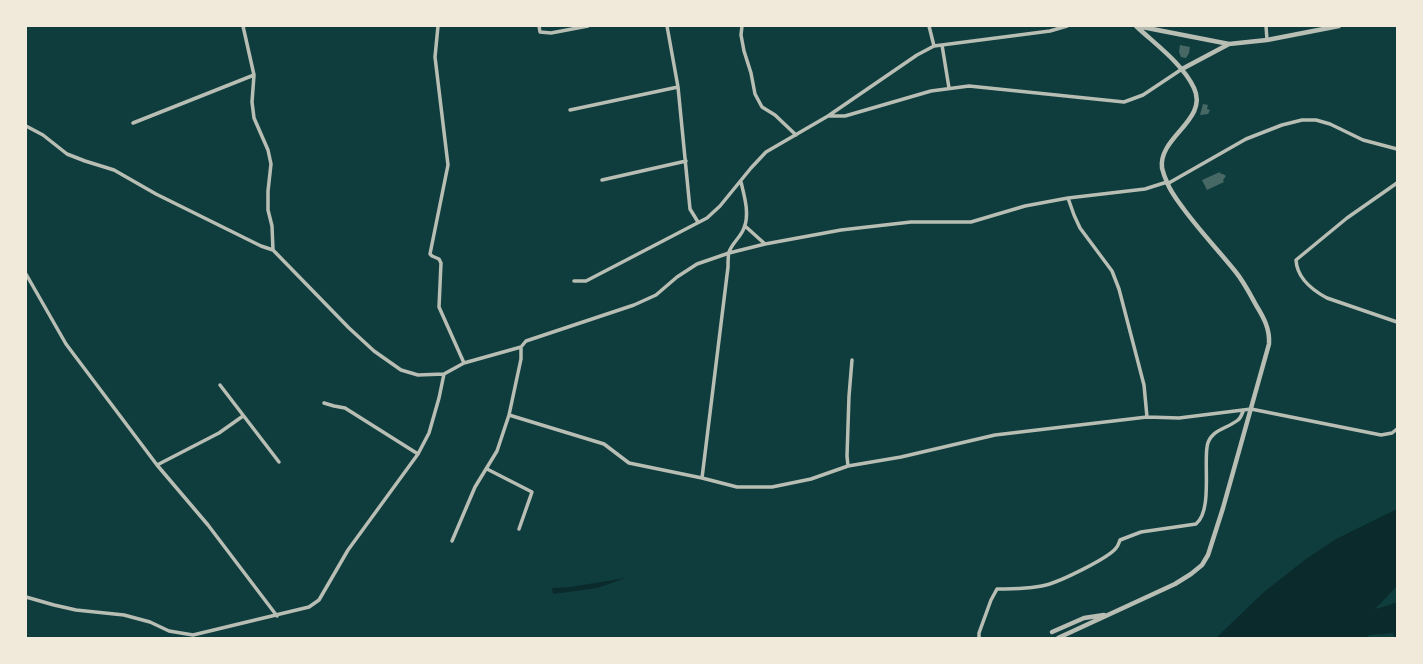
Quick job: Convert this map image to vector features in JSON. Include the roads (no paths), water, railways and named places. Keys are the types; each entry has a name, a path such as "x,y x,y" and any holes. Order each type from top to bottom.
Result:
{"street":[{"path":"243,26 254,75 252,102 254,118 268,150 271,164 268,191 268,210 272,226 273,250"},
{"path":"438,26 435,57 448,165 430,254 439,259 441,262 439,307 464,363"},
{"path":"539,26 540,32 551,33 588,26"},
{"path":"667,26 678,87 690,209 698,222"},
{"path":"742,26 741,35 744,51 751,73 755,94 762,107 775,115 796,135"},
{"path":"929,26 934,46"},
{"path":"574,281 586,281 706,218 720,206 766,152 828,116 918,55 934,46 1050,31 1067,26"},
{"path":"1136,26 1229,44 1268,40 1339,26"},
{"path":"1058,638 1176,584 1192,574 1202,565 1208,554 1217,528 1269,344 1270,335 1266,323 1236,272 1195,224 1178,202 1167,183 1162,168 1165,154 1167,149 1195,111 1197,95 1194,87 1182,69 1136,26"},
{"path":"1266,26 1268,40"},
{"path":"828,116 845,116 931,91 969,86 1124,102 1142,95 1182,69 1229,44"},
{"path":"942,45 949,88"},
{"path":"133,122 254,75"},
{"path":"570,110 678,87"},
{"path":"26,126 44,135 67,154 114,170 156,194 261,246 273,250 349,328 374,351 401,370 418,375 444,374 464,363 521,346 526,341 634,305 656,295 677,277 697,264 729,253 765,244 841,230 911,222 971,222 1025,206 1068,198 1145,188 1167,183 1246,139 1282,125 1302,120 1316,120 1330,124 1363,140 1397,149"},
{"path":"602,180 686,161"},
{"path":"702,478 729,253 732,246 740,237 745,226 746,214 741,182"},
{"path":"1397,183 1347,218 1296,260 1300,274 1306,283 1316,292 1327,298 1397,322"},
{"path":"1068,198 1080,228 1112,271 1120,289 1144,386 1147,416"},
{"path":"745,226 765,244"},
{"path":"26,274 66,344 157,465 208,525 277,616"},
{"path":"452,541 475,487 497,451 509,415 521,359 521,346"},
{"path":"848,466 847,456 852,360"},
{"path":"26,597 76,610 131,616 150,622 169,631 193,636 310,607 319,600 348,550 418,454 429,433 444,374"},
{"path":"220,385 279,462"},
{"path":"324,403 345,408 418,454"},
{"path":"509,415 604,444 630,463 737,487 772,487 811,479 848,466 995,435 1147,416 1179,418 1251,409 1381,435 1392,434 1397,430"},
{"path":"979,638 979,633 991,600 997,589 1028,588 1046,585 1068,578 1107,556 1116,549 1120,540 1141,532 1196,524 1200,521 1204,509 1207,474 1207,446 1209,438 1221,428 1239,420 1244,410"},
{"path":"157,465 219,432 243,416"},
{"path":"487,469 532,492 519,529"},
{"path":"1052,632 1084,618 1109,615"}],"water":[{"path":"1397,509 1397,586 1375,609 1397,602 1397,638 1395,638 1393,633 1369,635 1367,638 1216,638 1264,592 1306,559 1336,539"},
{"path":"626,578 597,588 553,594 552,588 570,587"}]}
